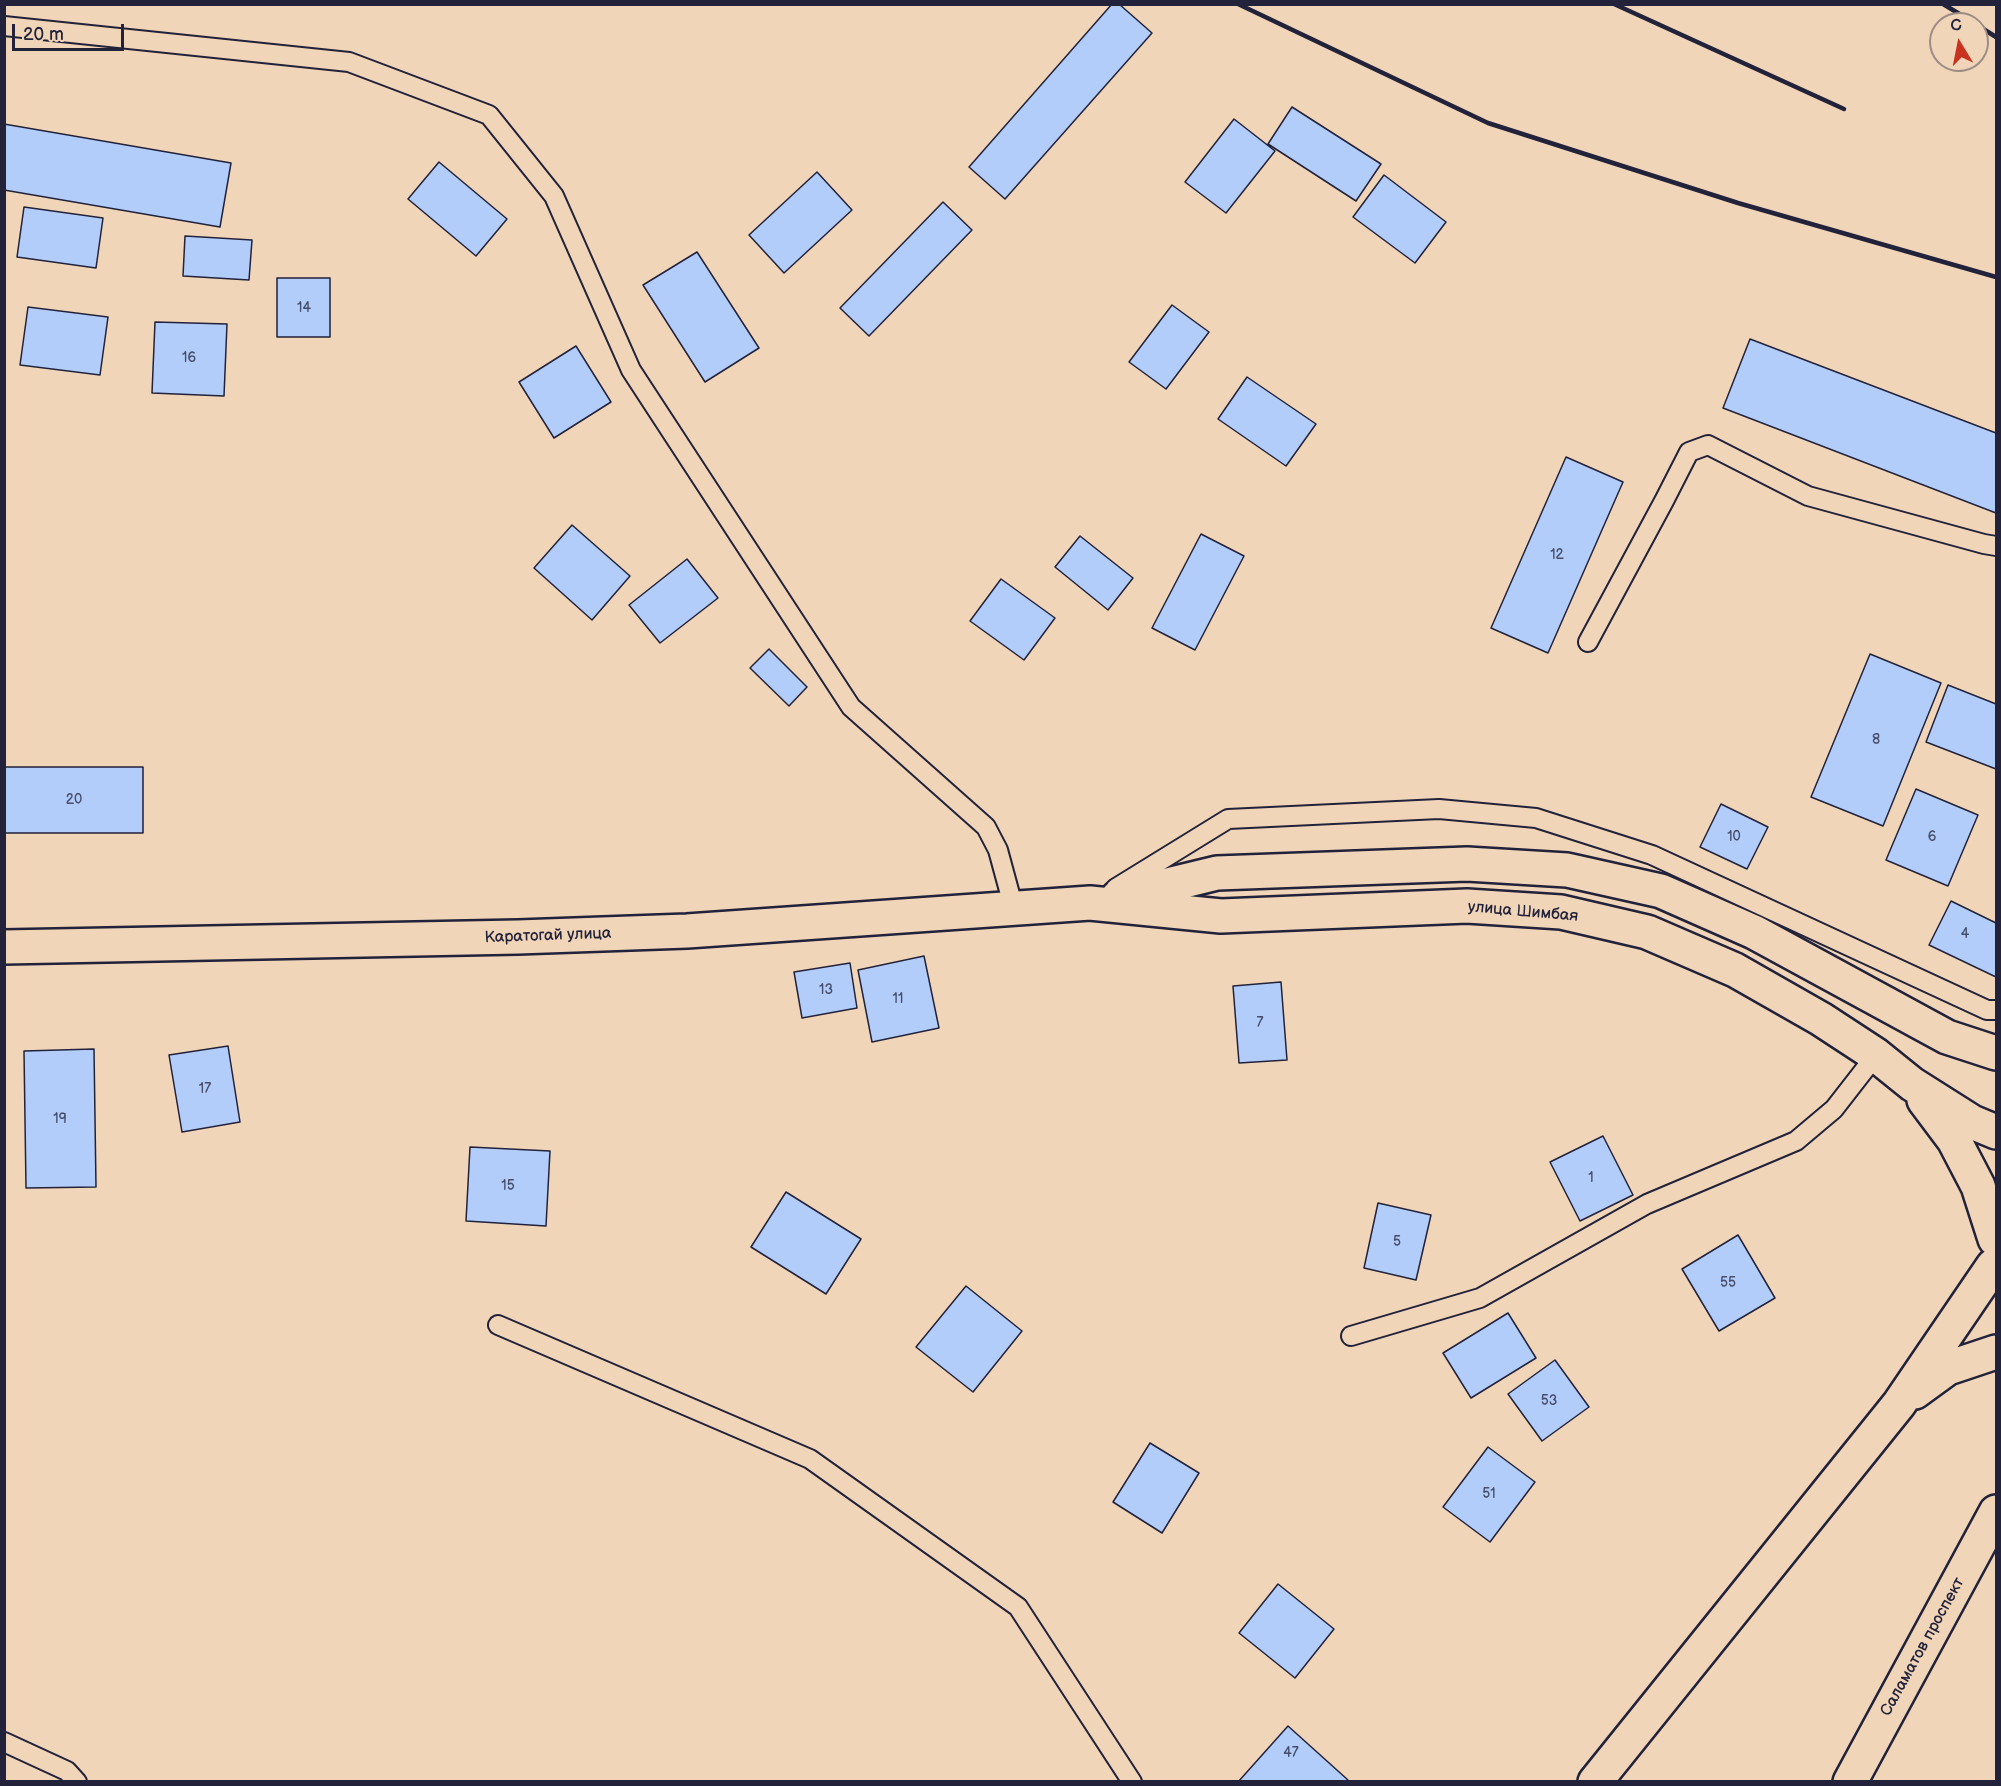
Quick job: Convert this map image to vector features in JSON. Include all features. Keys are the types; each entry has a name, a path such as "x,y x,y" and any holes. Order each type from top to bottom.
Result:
{"main road":[{"path":"1090,903 1217,873 1467,864 1567,870 1661,891 1754,932 1947,1037 1996,1053"},
{"name":"Каратогай улица","path":"4,947 665,932 1090,903"},
{"name":"улица Шимбая","path":"1090,903 1221,916 1467,906 1561,912 1647,932 1735,970 1821,1019 1876,1055 1912,1084"},
{"path":"1912,1084 1972,1122 1996,1132"},
{"path":"1595,1782 1899,1404 1995,1256 1978,1186 1954,1140 1912,1084"},
{"path":"1899,1404 1948,1368 1996,1352"},
{"name":"Саламатов проспект","path":"1850,1782 1996,1512"}],"lane":[{"path":"4,26 349,62 489,115 554,196 631,370 851,707 986,827 998,850 1014,909"},
{"path":"1588,642 1689,452 1708,445 1809,496 1996,546"},
{"path":"1090,903 1228,819 1439,809 1536,818 1652,855 1987,1010 1996,1010"},
{"path":"1351,1336 1480,1298 1647,1204 1796,1141 1834,1109 1876,1055"},
{"path":"498,1325 810,1459 1018,1607 1132,1782"},
{"path":"4,1742 67,1771 77,1782"}],"building":[{"path":"1112,4 1119,4 1152,33 1005,199 969,167"},
{"path":"1292,107 1381,164 1356,201 1268,144"},
{"path":"1234,119 1275,151 1226,213 1185,182"},
{"path":"4,124 231,163 220,227 4,190"},
{"path":"439,162 507,219 476,256 408,199"},
{"path":"817,172 852,210 784,273 749,235"},
{"path":"1384,175 1446,222 1415,263 1353,217"},
{"path":"943,202 972,230 869,336 840,308"},
{"path":"24,207 103,218 96,268 17,257"},
{"path":"185,236 252,240 249,280 183,276"},
{"path":"697,252 759,348 705,382 643,285"},
{"path":"277,278 330,278 330,337 277,337"},
{"path":"1172,305 1209,332 1166,389 1129,362"},
{"path":"28,307 108,317 100,375 20,365"},
{"path":"155,322 227,324 224,396 152,393"},
{"path":"1750,339 1996,433 1996,513 1723,408"},
{"path":"576,346 611,402 554,438 519,382"},
{"path":"1247,377 1316,424 1286,466 1218,419"},
{"path":"1566,457 1623,482 1548,653 1491,628"},
{"path":"572,525 630,576 592,620 534,568"},
{"path":"1201,534 1244,556 1195,650 1152,628"},
{"path":"1080,536 1133,578 1108,610 1055,567"},
{"path":"687,559 718,598 660,643 629,605"},
{"path":"1001,579 1055,618 1024,660 970,621"},
{"path":"769,649 807,687 789,706 750,668"},
{"path":"1870,654 1941,683 1883,826 1811,797"},
{"path":"1948,685 1996,704 1996,769 1926,742"},
{"path":"4,767 143,767 143,833 4,833"},
{"path":"1916,789 1978,815 1948,886 1886,860"},
{"path":"1721,804 1768,827 1747,869 1700,847"},
{"path":"1951,901 1996,923 1996,977 1929,945"},
{"path":"924,956 939,1028 872,1042 858,970"},
{"path":"850,963 857,1008 802,1018 794,972"},
{"path":"1281,982 1287,1060 1239,1063 1233,986"},
{"path":"228,1046 240,1122 182,1132 169,1055"},
{"path":"94,1049 96,1187 26,1188 24,1051"},
{"path":"1603,1136 1633,1195 1580,1221 1550,1162"},
{"path":"470,1147 550,1151 546,1226 466,1221"},
{"path":"786,1192 861,1239 826,1294 751,1247"},
{"path":"1378,1203 1431,1215 1416,1280 1364,1268"},
{"path":"1738,1235 1775,1298 1719,1331 1682,1269"},
{"path":"966,1286 1022,1331 973,1392 916,1347"},
{"path":"1508,1313 1536,1358 1471,1398 1443,1353"},
{"path":"1555,1360 1589,1407 1542,1441 1508,1394"},
{"path":"1150,1443 1199,1473 1162,1533 1113,1502"},
{"path":"1488,1447 1535,1482 1490,1542 1443,1507"},
{"path":"1278,1584 1334,1629 1295,1678 1239,1633"},
{"path":"1288,1726 1348,1780 1347,1782 1238,1782"}],"railway":[{"path":"1238,4 1488,123 1738,203 1996,277"},
{"path":"1614,4 1844,109"},
{"path":"1943,4 1956,12"},
{"path":"1989,33 1996,37"}]}
